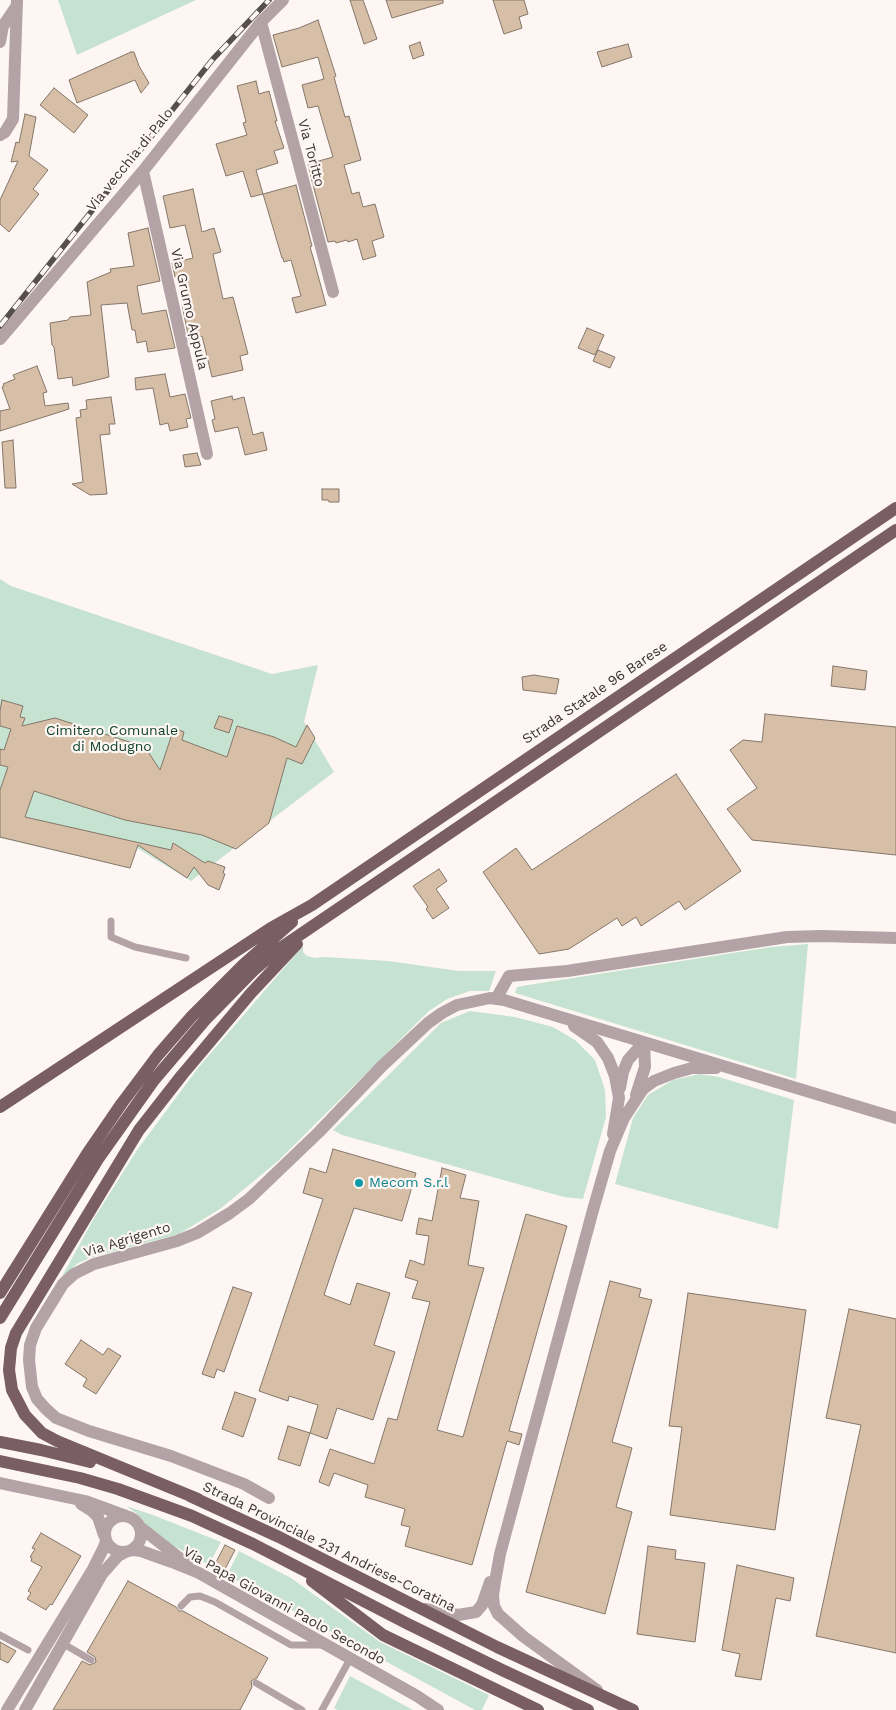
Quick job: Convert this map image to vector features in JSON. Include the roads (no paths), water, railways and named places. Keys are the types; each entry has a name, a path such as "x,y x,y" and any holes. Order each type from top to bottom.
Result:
{"main road":[{"name":"Strada Statale 96 Barese","path":"312,905 896,508"},
{"path":"0,1318 98,1159 154,1080 205,1020 276,951 896,530"},
{"path":"0,1107 271,928 312,905"},
{"path":"0,1293 122,1103 158,1056 192,1016 244,964 312,905"},
{"path":"198,1499 57,1441 42,1433 24,1415 14,1395 9,1376 10,1348 16,1332 139,1130 182,1074 251,992 291,949 324,919"},
{"path":"0,1100 68,1062"},
{"name":"Strada Provinciale 231 Andriese-Coratina","path":"0,1442 85,1460 154,1482 198,1499 279,1536 497,1648 633,1710"},
{"path":"0,1460 80,1478 143,1498 221,1529 493,1666 588,1710"},
{"path":"284,1560 383,1635 538,1710"}],"street":[{"name":"Via vecchia di Palo","path":"0,339 142,171 261,22 283,0"},
{"path":"0,42 3,26 17,2"},
{"path":"0,135 5,132 13,119 17,2"},
{"name":"Via Toritto","path":"261,22 333,292"},
{"name":"Via Grumo Appula","path":"142,171 207,454"},
{"path":"896,938 779,937 567,971 509,976 496,999 896,1118"},
{"name":"Via Agrigento","path":"269,1498 244,1484 171,1456 56,1418 37,1399 32,1386 29,1360 30,1345 36,1328 63,1284 74,1274 94,1264 177,1242 197,1233 230,1213 262,1187 428,1023 457,1005 496,999"},
{"path":"548,1014 582,1030 597,1042 612,1067 618,1098"},
{"path":"414,1606 458,1615 476,1612 482,1605 500,1554 610,1151 622,1072 628,1060 644,1042"},
{"path":"634,1102 645,1068 644,1042"},
{"path":"610,1151 624,1118 648,1085 674,1073 692,1068 734,1069"},
{"path":"0,1483 96,1504 126,1516 137,1522 140,1527 199,1574"},
{"path":"72,1499 92,1510 98,1517 105,1538 113,1550 128,1551"},
{"path":"7,1710 93,1570 104,1548 105,1528 113,1518 126,1516"},
{"path":"25,1710 102,1574 118,1556 128,1551 141,1540 140,1527"},
{"name":"Via Papa Giovanni Paolo Secondo","path":"128,1551 141,1551 199,1574 417,1696"},
{"path":"500,1554 493,1595 494,1606 498,1614 524,1637 613,1701"},
{"path":"417,1696 438,1710"},
{"path":"417,1696 450,1710"}],"lane":[{"path":"111,921 110,937 136,947 186,958"},
{"path":"181,1606 190,1597 200,1596 215,1602 291,1645 327,1646"},
{"path":"59,1623 62,1643 91,1660"},
{"path":"0,1634 28,1650"},
{"path":"322,1710 350,1659"},
{"path":"256,1683 302,1710"}],"railway":[{"path":"0,326 213,59 269,0"}],"place":[{"name":"Mecom S.r.l","path":"359,1183"}],"park label":[{"name":"Cimitero Comunale di Modugno","path":"112,740"}]}
